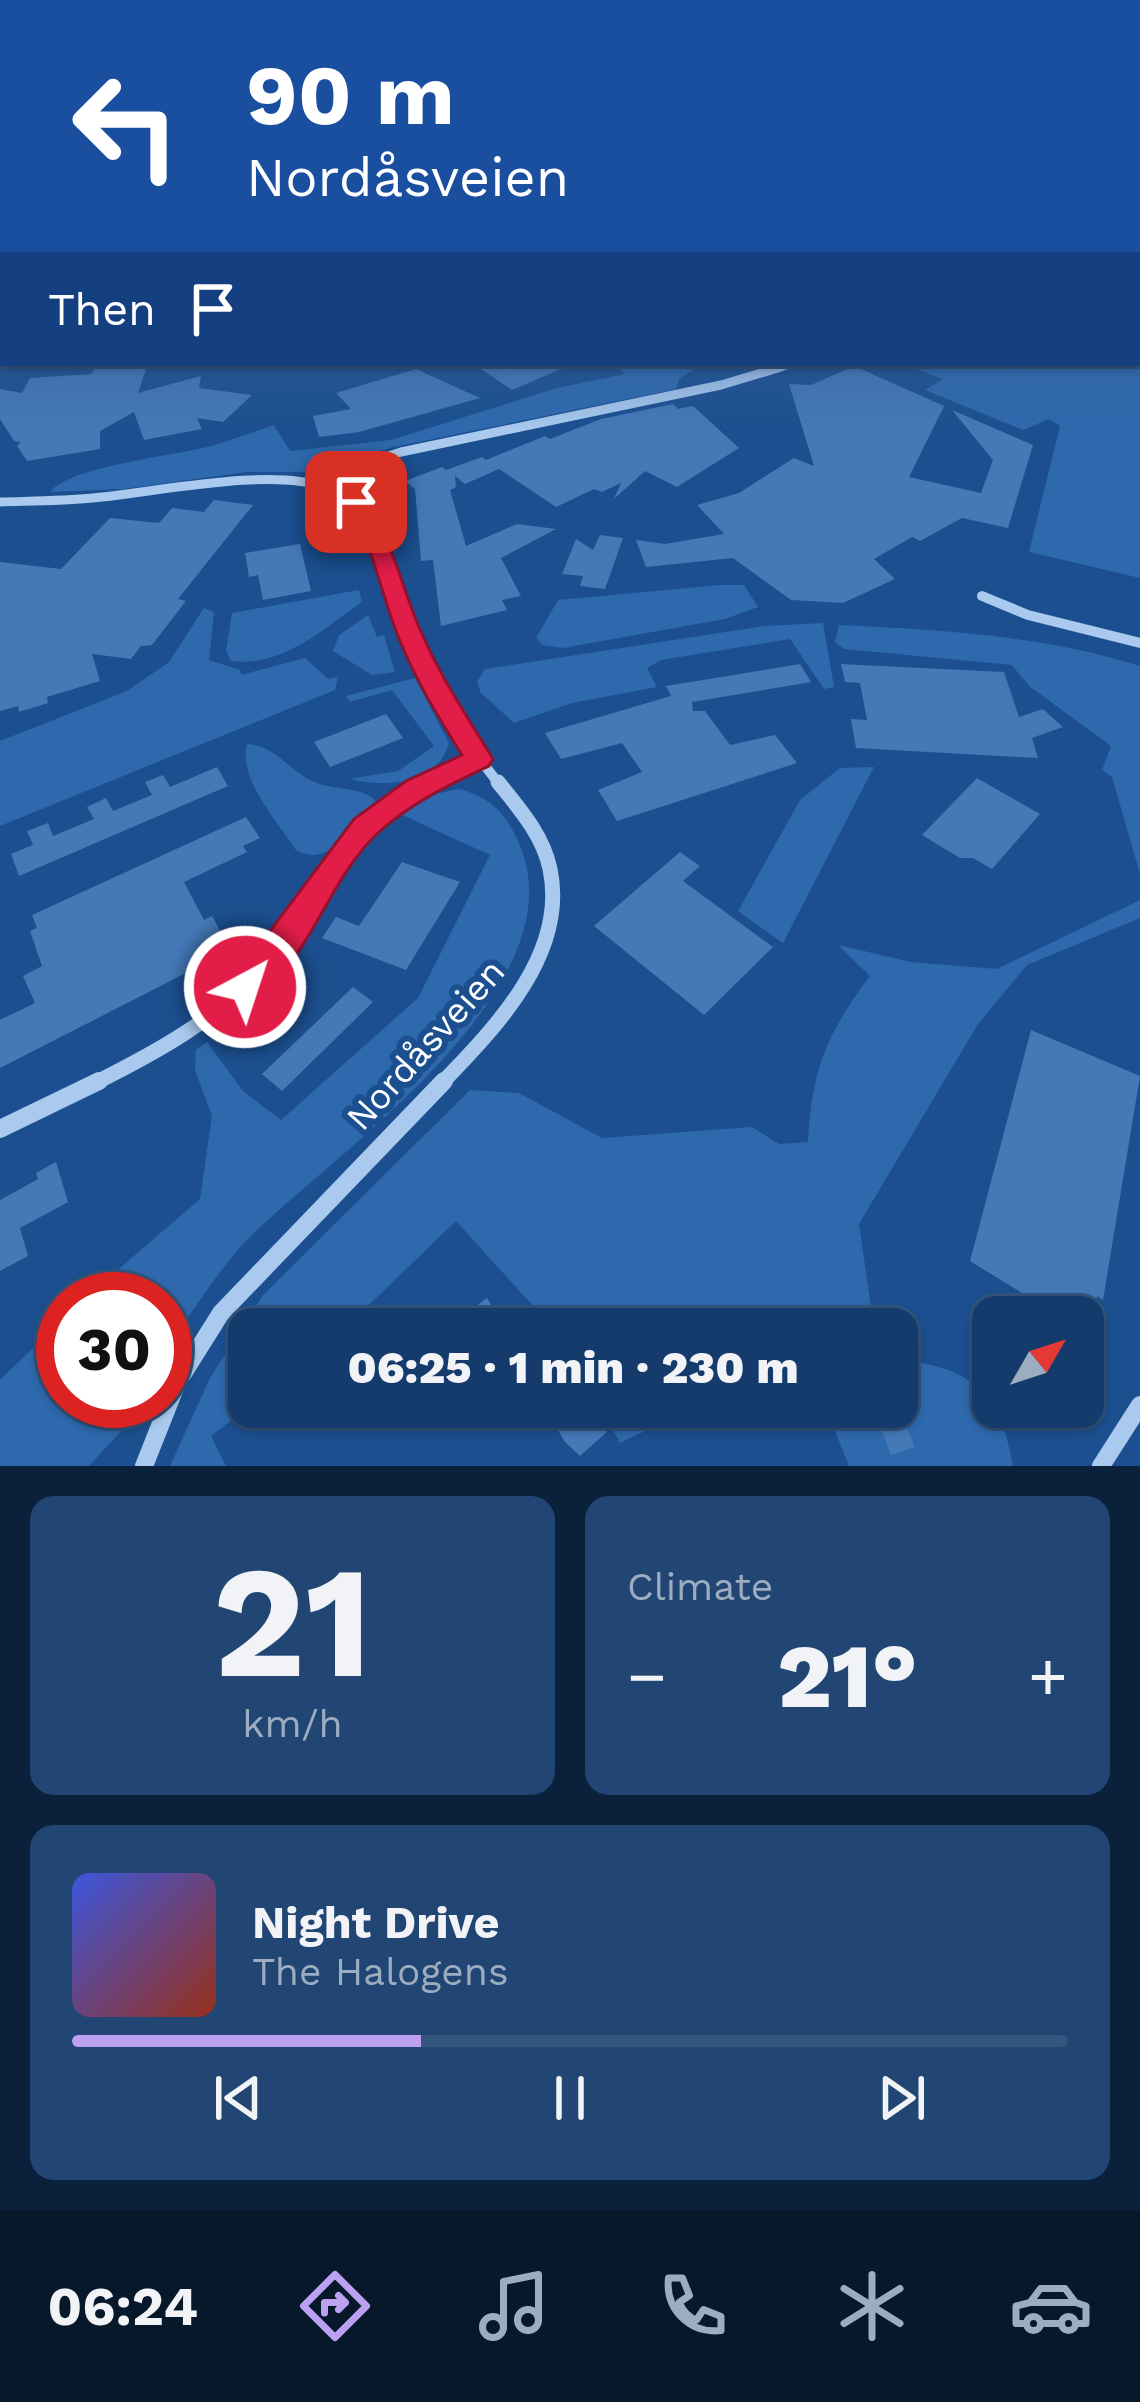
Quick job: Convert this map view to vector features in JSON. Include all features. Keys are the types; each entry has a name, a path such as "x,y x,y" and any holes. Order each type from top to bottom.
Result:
{"street":[{"path":"320,485 351,468 401,452 704,388 783,366"},
{"name":"Nordåsveien","path":"0,502 110,497 254,480 320,485 356,502 369,517 427,676 479,759 530,823 550,866 554,910 540,957 508,1010 221,1312 177,1383 144,1466"},
{"path":"982,596 1028,615 1140,644"},
{"path":"0,1129 140,1057 226,1003 278,950 365,827 416,788 479,759"},
{"path":"1101,1466 1140,1406"}],"shaded area":[{"path":"618,366 698,366 679,379 676,389 394,447 305,472 247,472 123,489 50,492 79,475 211,446 274,425 290,451 391,440 557,388 625,374"},
{"path":"908,366 1140,366 1140,578 1029,552 1060,426 1049,419 1023,430 925,390 943,379"},
{"path":"744,585 758,607 725,619 563,648 543,645 536,638 558,600"},
{"path":"359,590 362,602 301,644 268,658 231,661 226,651 232,613"},
{"path":"204,608 214,612 209,660 240,670 241,675 305,658 328,679 338,677 335,690 0,826 0,741 127,691 169,662"},
{"path":"368,615 377,637 384,635 395,672 372,675 333,651 339,635"},
{"path":"823,623 834,687 824,689 790,639 661,660 647,668 657,687 572,703 514,723 481,693 477,682 485,669 764,626"},
{"path":"839,625 1028,641 1140,666 1140,874 1112,777 1102,770 1111,746 1029,686 1012,665 844,649 835,642"},
{"path":"415,678 449,743 443,757 434,768 408,780 349,779 398,771 434,746 392,690 350,702 346,696"},
{"path":"247,744 267,749 314,782 358,791 377,803 330,850 307,854 295,849 253,785"},
{"path":"874,767 783,943 738,911 800,800 840,768"},
{"path":"459,789 490,803 511,827 521,848 529,901 515,956 483,1009 391,1112 254,1233 192,1312 192,1272 115,1272 200,1199 212,1116 195,1070 196,1050 207,1042 243,1091 281,1120 418,998 490,855 400,814 430,795"},
{"path":"1140,900 1140,918 1027,965 978,1024 859,1224 871,1308 535,1308 456,1221 366,1308 255,1308 470,1090 519,1093 602,1138 752,1127 779,1144 808,1142 813,1094 824,1054 842,1016 870,976 838,945 911,962 997,969"},
{"path":"36,1345 36,1428 123,1428 89,1466 0,1466 0,1380"},
{"path":"228,1350 228,1423 211,1436 226,1466 170,1466 187,1428 192,1428 210,1378"},
{"path":"918,1362 945,1369 972,1384 972,1428 1003,1428 1013,1466 849,1466 834,1428 918,1428"},
{"path":"612,1428 651,1428 620,1443"}],"building":[{"path":"95,366 147,366 138,393 201,376 199,388 252,395 223,422 197,418 202,429 144,440 134,412 100,431 100,449 27,461 17,446 21,442 14,441 0,419 0,389 22,393 30,378 92,374"},
{"path":"476,366 568,366 512,390"},
{"path":"854,366 944,406 909,477 981,493 993,460 952,410 1033,445 1008,528 962,518 920,541 912,537 874,559 895,579 843,603 791,600 733,558 646,567 636,540 665,544 724,534 697,505 739,493 794,458 814,466 789,384 811,385"},
{"path":"416,369 480,398 359,432 319,437 313,416 351,409 336,393"},
{"path":"673,404 678,409 693,406 739,448 677,487 645,471 614,499 621,483 602,492 594,489 556,507 499,469 465,484 455,476 456,487 450,490 466,546 517,524 556,529 501,558 521,596 502,600 507,610 441,626 433,560 421,561 415,489 405,481 442,467 486,460 601,419"},
{"path":"214,500 253,505 178,599 186,601 152,645 141,646 131,659 92,654 100,681 47,697 48,703 19,712 18,706 0,711 0,562 61,569 110,518 159,523 172,508 204,512"},
{"path":"600,535 623,538 605,589 580,586 583,576 562,574 576,539 593,550"},
{"path":"300,544 311,591 263,600 258,575 249,577 245,553"},
{"path":"800,664 811,682 692,702 693,711 705,711 730,745 775,735 797,763 617,821 598,790 642,772 622,743 561,759 545,733 671,696 666,686"},
{"path":"841,664 1004,672 1019,717 1043,709 1063,727 1032,738 1038,758 856,748 851,719 867,720 860,683 845,682"},
{"path":"386,714 403,738 330,767 314,742"},
{"path":"217,767 228,786 19,876 11,854 33,845 27,831 48,823 53,836 94,819 87,807 106,798 113,811 152,795 145,782 163,775 170,787"},
{"path":"977,778 1040,814 992,869 973,858 960,858 922,835"},
{"path":"246,817 260,838 243,846 247,852 184,882 204,920 212,916 231,950 0,1068 0,1020 35,1003 23,976 42,966 30,931 37,928 32,915"},
{"path":"680,852 700,866 683,881 773,947 704,1015 594,926"},
{"path":"402,862 460,882 406,970 322,938 336,917 359,926"},
{"path":"353,987 373,1002 282,1091 262,1074"},
{"path":"1031,1030 1140,1076 1104,1296 1027,1296 970,1261"},
{"path":"56,1162 68,1202 20,1228 28,1256 0,1271 0,1200 38,1179 36,1173"},
{"path":"487,1298 493,1308 473,1308"},
{"path":"557,1428 604,1428 607,1432 580,1456"},
{"path":"881,1428 907,1428 915,1447 891,1455"}],"route":[{"path":"245,987 278,950 365,827 416,788 479,759 433,689 405,624 376,531 356,502"}]}
